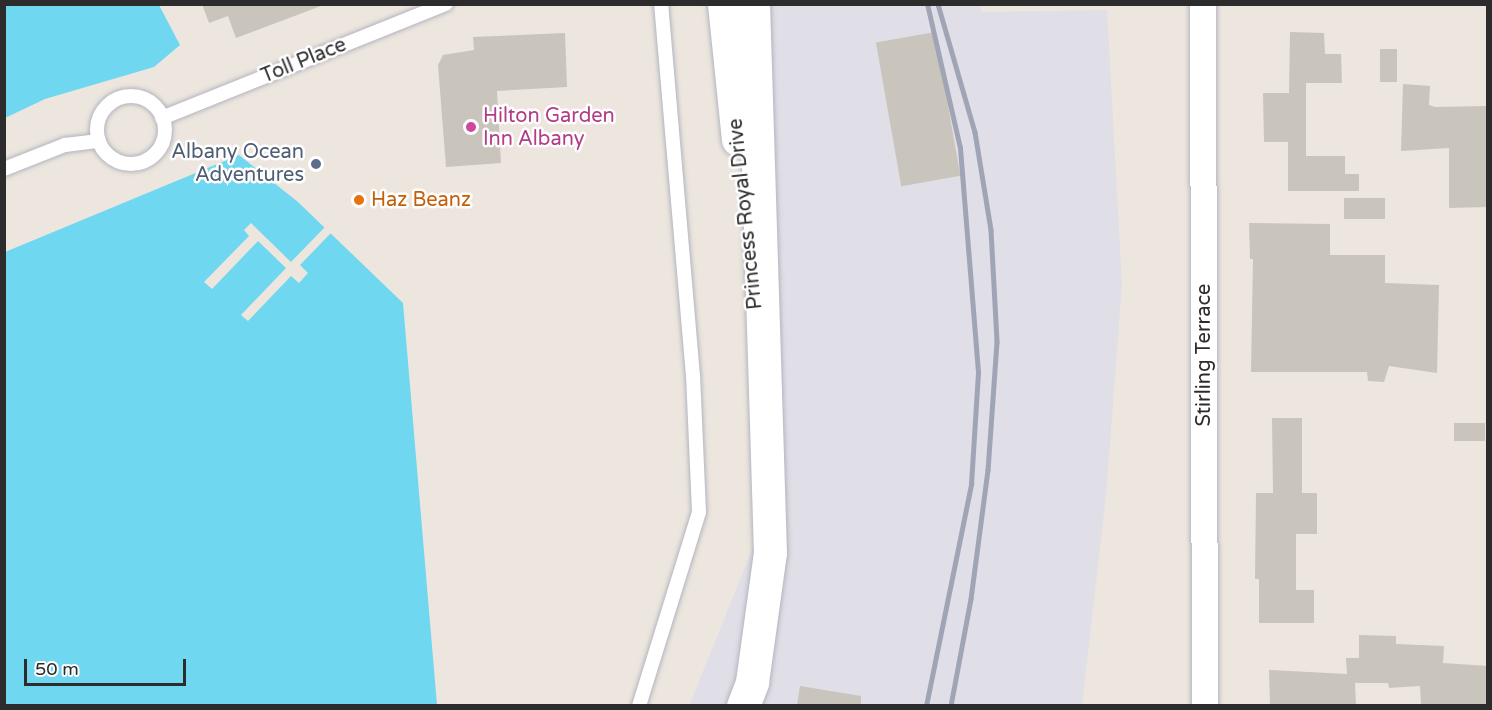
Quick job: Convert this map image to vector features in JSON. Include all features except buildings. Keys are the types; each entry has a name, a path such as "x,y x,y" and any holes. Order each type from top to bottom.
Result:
{"main road":[{"name":"Princess Royal Drive","path":"724,4 768,424"},
{"name":"Princess Royal Drive","path":"743,705 752,682 770,553 768,424 753,4"}],"street":[{"name":"Stirling Terrace","path":"1203,4 1205,705"}],"lane":[{"name":"Toll Place","path":"162,118 446,4"},
{"path":"639,705 699,512 693,376 661,4"},
{"path":"129,96 149,102 162,118 163,141 148,159 137,164 114,159 99,141 98,121 110,104 119,99 129,96"},
{"path":"4,169 65,145 99,141"}],"shaded area":[{"path":"979,4 982,12 1107,10 1122,284 1106,495 1082,705 689,706 756,540 751,5"}],"water":[{"path":"4,5 159,5 180,45 154,67 45,99 5,118"},
{"path":"239,155 298,202 403,303 437,705 5,706 5,252"}],"pier":[{"path":"251,223 291,262 325,227 331,233 300,265 308,273 299,283 291,276 248,321 241,315 286,268 258,241 212,289 204,282 249,236 244,230"}],"railway":[{"path":"926,706 971,484 978,372 960,148 927,4"},
{"path":"938,4 975,132 991,230 997,342 988,470 971,599 951,706"}],"place":[{"name":"Hilton Garden Inn Albany","path":"471,127"},
{"name":"Albany Ocean Adventures","path":"316,164"},
{"name":"Haz Beanz","path":"359,200"}]}
